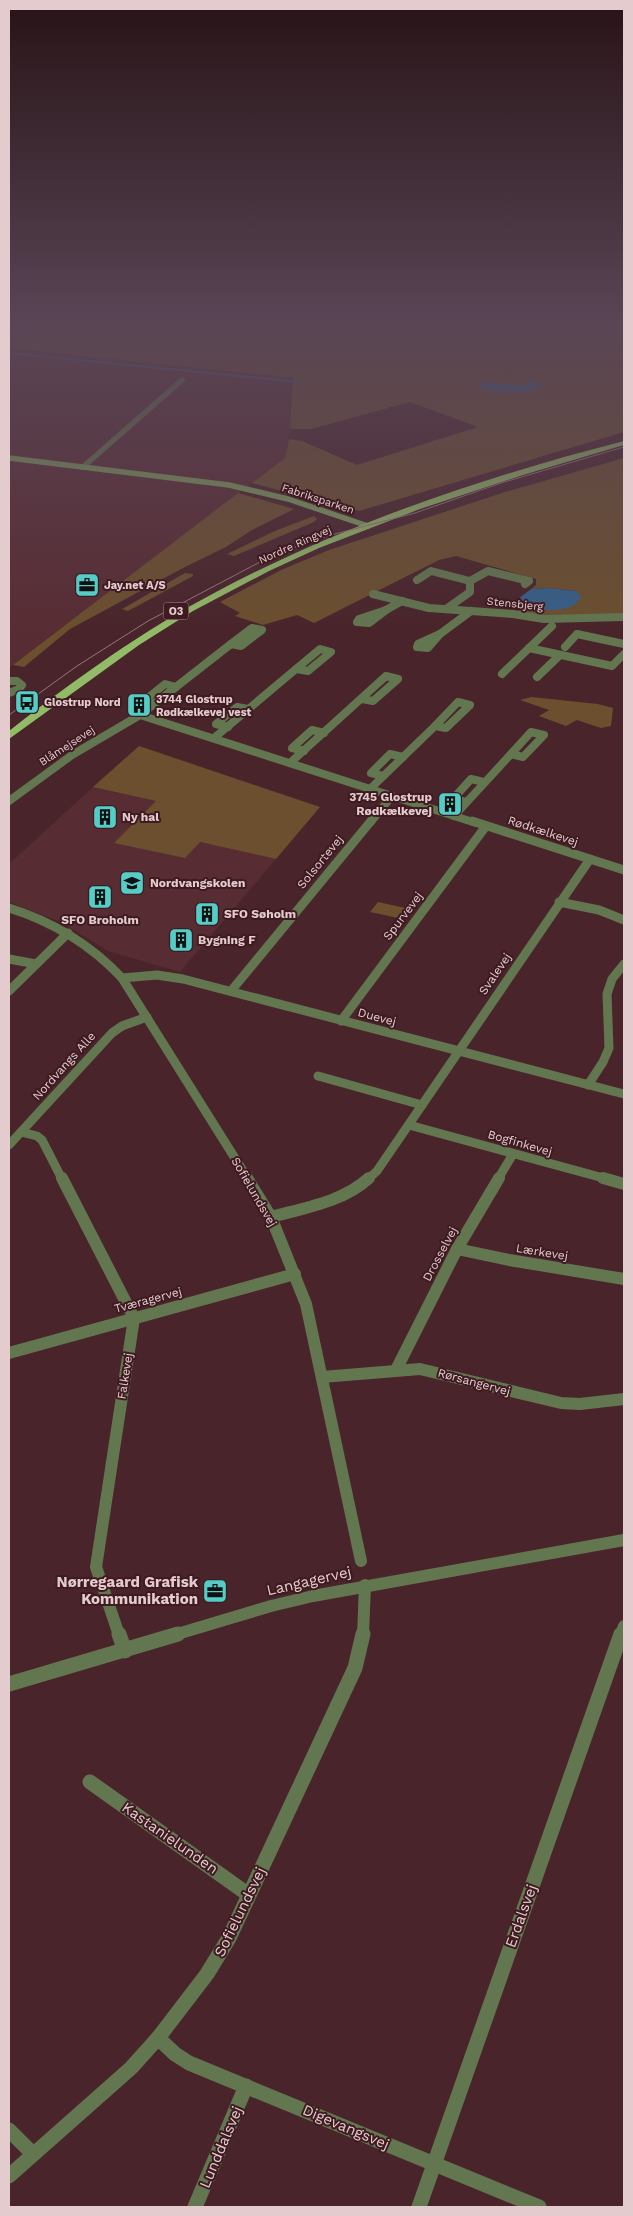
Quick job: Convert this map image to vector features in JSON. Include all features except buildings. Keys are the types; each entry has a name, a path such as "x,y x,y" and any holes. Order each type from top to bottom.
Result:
{"main road":[{"name":"Nordre Ringvej","path":"9,725 76,673 158,621 236,577 358,523 465,484 624,438"},
{"name":"Nordre Ringvej","path":"9,736 89,674 157,629 256,575 368,526 472,487 624,442"}],"street":[{"path":"83,467 128,427"},
{"name":"Fabriksparken","path":"9,458 229,485 270,494 368,526"},
{"path":"417,580 431,571 470,581"},
{"name":"Stensbjerg","path":"446,609 470,592 470,581 488,571 529,581 525,584"},
{"name":"Stensbjerg","path":"372,594 429,608 471,611 554,623 624,617"},
{"path":"386,610 402,601"},
{"name":"Stensbjerg","path":"440,634 471,611"},
{"path":"502,674 554,623"},
{"path":"565,647 577,634 624,644"},
{"path":"140,714 154,703 144,701 165,684 176,687 230,644"},
{"path":"529,648 612,666 624,654"},
{"path":"537,677 560,655"},
{"path":"214,738 296,669"},
{"path":"9,681 17,681 22,685 19,689 9,693"},
{"path":"290,763 362,699"},
{"path":"228,727 216,724 237,707 248,709"},
{"name":"Rødkælkevej","path":"140,714 621,869"},
{"name":"Blåmejsevej","path":"9,801 72,755 140,714"},
{"path":"370,789 434,726"},
{"path":"304,751 292,748 312,730 324,733"},
{"path":"383,776 371,773 390,754 403,757"},
{"path":"454,816 510,754"},
{"path":"466,802 453,799 471,780 484,782"},
{"name":"Solsortevej","path":"230,991 392,796"},
{"name":"Spurvevej","path":"341,1021 486,826"},
{"name":"Svalevej","path":"271,1217 321,1204 350,1192 365,1182 382,1164 590,859"},
{"path":"621,869 624,860"},
{"path":"559,902 599,910 624,920"},
{"name":"Sofielundsvej","path":"9,908 68,933 95,951 122,978 271,1217 306,1304 360,1561"},
{"path":"9,991 68,933"},
{"path":"9,959 36,964"},
{"path":"588,1085 601,1065 609,1047 605,1001 613,978 624,964"},
{"name":"Duevej","path":"122,978 142,975 170,976 624,1094"},
{"name":"Nordvangs Alle","path":"9,1145 112,1033 122,1026 147,1017"},
{"path":"318,1076 422,1104"},
{"name":"Bogfinkevej","path":"409,1125 624,1184"},
{"path":"21,1132 37,1136 42,1140 134,1318"},
{"name":"Drosselvej","path":"396,1370 457,1249 513,1154"},
{"name":"Lærkevej","path":"457,1249 509,1260 624,1279"},
{"name":"Tværagervej","path":"9,1352 295,1274"},
{"name":"Falkevej","path":"125,1651 96,1567 134,1318"},
{"name":"Rørsangervej","path":"322,1377 396,1370 432,1370 543,1400 561,1403 580,1404 624,1399"},
{"name":"Langagervej","path":"9,1684 271,1606 365,1585 624,1540"},
{"name":"Sofielundsvej","path":"9,2176 130,2068 158,2038 219,1957 355,1668 363,1634 365,1585"},
{"name":"Erdalsvej","path":"419,2207 624,1626"},
{"name":"Kastanielunden","path":"90,1782 249,1895"},
{"name":"Digevangsvej","path":"158,2038 182,2059 539,2207"},
{"name":"Lunddalsvej","path":"195,2207 246,2086"},
{"path":"9,2130 33,2154"}],"shaded area":[{"path":"9,427 290,427 285,458 9,668"},
{"path":"290,427 317,427 311,429 290,429"},
{"path":"477,427 624,427 624,432 359,511 252,483 285,458 289,439 302,441 357,465"},
{"path":"624,458 624,615 560,617 516,613 523,607 564,609 576,591 550,588 531,589 536,585 536,579 456,556 439,560 314,623 297,615 263,625 235,616 240,613 220,602 281,570 329,550 505,492"},
{"path":"238,493 294,509 70,629 24,667 13,665"},
{"path":"314,516 317,519 314,522 234,556 227,554 275,531"},
{"path":"185,573 193,574 193,576 128,611 122,609"},
{"path":"531,697 598,704 613,708 611,726 601,728 577,720 566,726 539,716 549,710 520,700"},
{"path":"139,746 320,807 276,859 200,842 185,858 114,843 156,801 93,787"},
{"name":"Nordvangskolen","path":"93,787 157,801 114,843 200,842 276,859 180,972 108,951 61,922 9,902 9,864"},
{"path":"378,902 410,909 403,919 370,912"}],"water":[{"path":"550,588 576,591 581,596 572,606 555,610 523,607 527,603 518,599 531,589"}],"tram line":[{"path":"9,715 77,666 148,621 260,562 312,540 415,513 501,483 624,447"}],"place":[{"name":"Jay.net A/S","path":"87,585"},
{"name":"Glostrup Nord","path":"27,702"},
{"name":"3744 Glostrup Rødkælkevej vest","path":"139,705"},
{"name":"3745 Glostrup Rødkælkevej","path":"450,804"},
{"name":"Ny hal","path":"105,817"},
{"name":"Nordvangskolen","path":"132,883"},
{"name":"SFO Broholm","path":"100,897"},
{"name":"SFO Søholm","path":"207,914"},
{"name":"Bygning F","path":"181,940"},
{"name":"Nørregaard Grafisk Kommunikation","path":"215,1591"}]}
